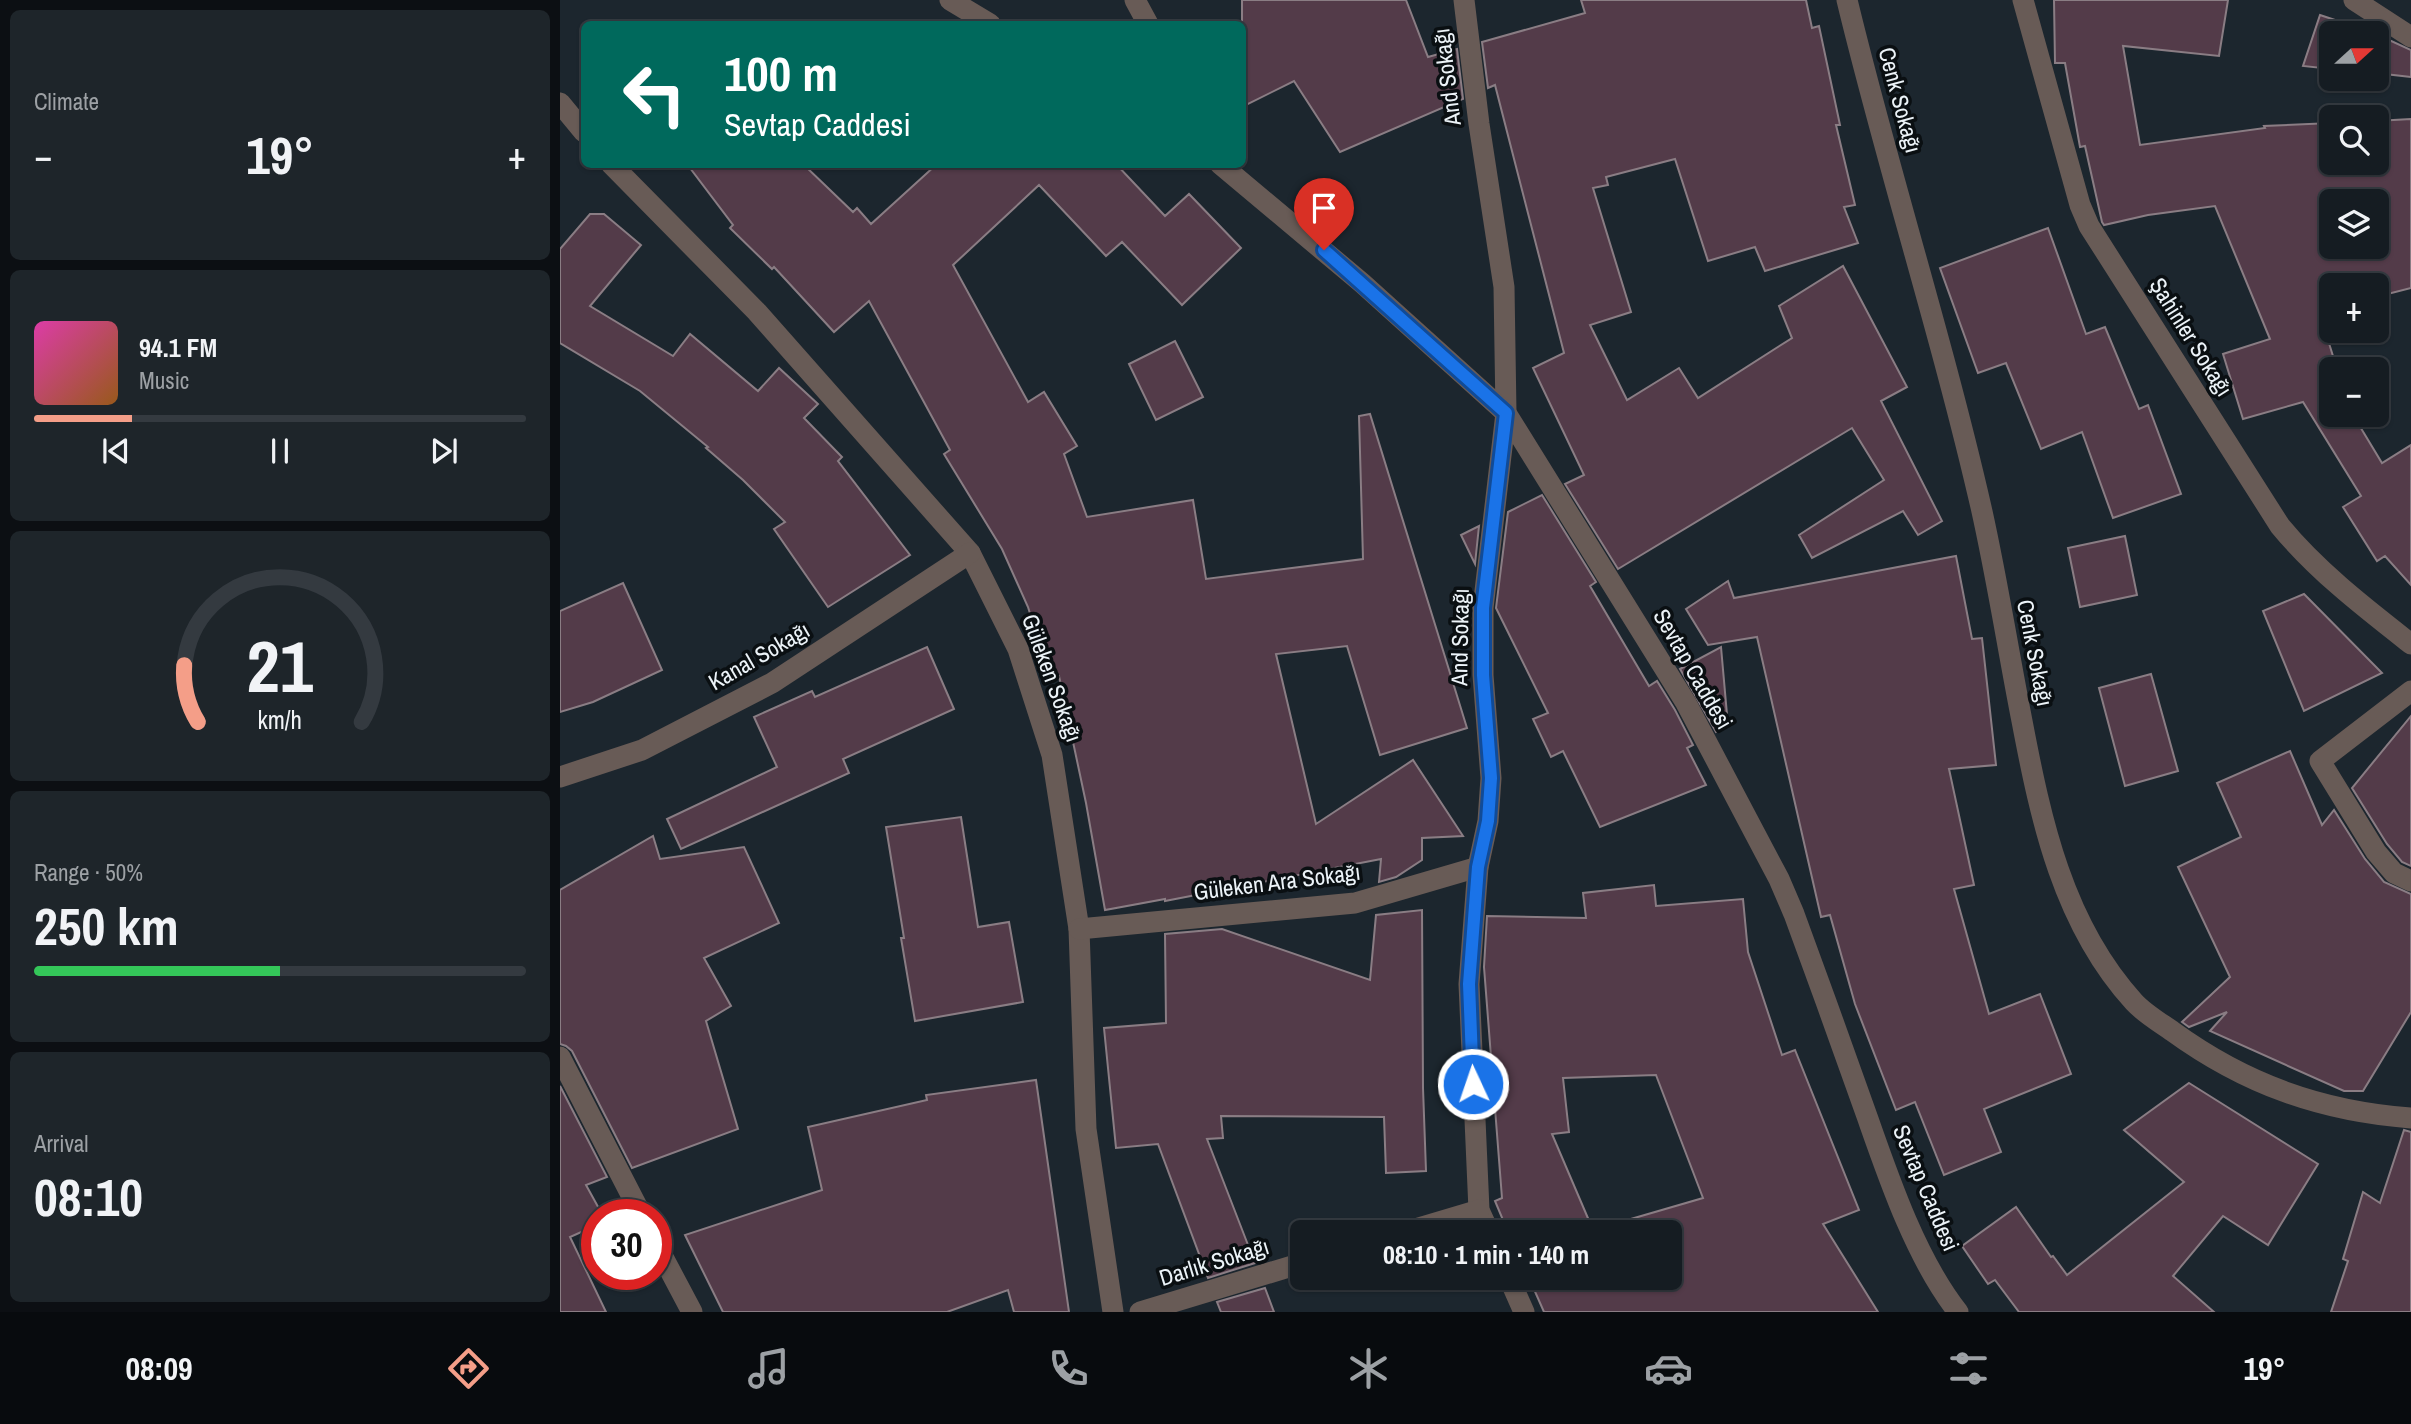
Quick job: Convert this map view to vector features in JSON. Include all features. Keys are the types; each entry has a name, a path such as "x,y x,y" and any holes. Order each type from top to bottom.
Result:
{"street":[{"path":"950,0 985,21"},
{"path":"1135,0 1146,21"},
{"name":"And Sokağı","path":"1464,0 1479,124 1504,287 1506,413 1483,608 1483,675 1491,778 1488,821 1478,867 1469,984 1479,1209 1484,1220"},
{"name":"Cenk Sokağı","path":"1847,0 1981,507 2038,806 2062,884 2088,941 2135,1004 2204,1054 2263,1084 2325,1106 2369,1115 2411,1118"},
{"name":"Şahinler Sokağı","path":"2023,0 2061,140 2089,226 2280,526 2295,545 2411,644"},
{"path":"2354,0 2411,37"},
{"path":"560,103 581,128"},
{"name":"Güleken Sokağı","path":"615,168 757,312 970,553 1018,649 1052,755 1079,929 1086,1129 1113,1312"},
{"name":"Sevtap Caddesi","path":"1226,168 1363,283 1506,413 1686,704 1779,879 1896,1199 1937,1280 1958,1312"},
{"name":"Kanal Sokağı","path":"560,777 642,750 772,683 970,553"},
{"path":"2411,691 2320,761 2376,852 2394,873 2411,881"},
{"name":"Güleken Ara Sokağı","path":"1079,929 1355,903 1478,867"},
{"path":"560,1057 633,1199"},
{"path":"1444,1220 1479,1209"},
{"name":"Darlık Sokağı","path":"1140,1312 1290,1267"},
{"path":"672,1274 692,1312"},
{"path":"1514,1290 1524,1312"}],"building":[{"path":"1242,0 1406,0 1428,57 1457,49 1463,99 1340,152 1294,81 1246,105 1246,21 1242,21"},
{"path":"1581,0 1806,0 1812,28 1819,26 1840,125 1836,125 1855,205 1844,207 1858,243 1765,271 1755,247 1708,261 1675,159 1606,177 1608,185 1593,188 1631,312 1590,325 1627,400 1679,368 1698,398 1792,338 1779,306 1843,266 1907,387 1881,401 1942,521 1918,535 1903,511 1812,558 1799,535 1884,480 1852,428 1618,569 1565,484 1584,475 1533,368 1564,353 1495,85 1488,88 1482,42 1585,13"},
{"path":"2054,0 2228,0 2219,56 2123,46 2140,145 2265,128 2264,126 2319,124 2319,175 2389,175 2389,120 2411,119 2411,288 2389,294 2389,273 2319,273 2319,343 2329,343 2333,357 2319,357 2319,427 2360,427 2382,463 2411,445 2411,585 2385,556 2377,561 2343,507 2361,496 2303,402 2243,419 2223,354 2270,339 2215,206 2148,215 2104,225 2102,222 2085,146 2080,147 2065,63 2055,63"},
{"path":"2320,15 2338,21 2319,21 2319,68 2303,66"},
{"path":"2389,40 2411,50 2411,77 2389,74"},
{"path":"690,168 807,168 853,212 857,208 871,224 933,168 1120,168 1165,216 1189,194 1241,248 1182,305 1122,242 1106,256 1039,185 953,265 1028,402 1044,392 1077,446 1064,454 1087,517 1193,500 1206,579 1363,559 1359,416 1370,414 1467,728 1380,755 1347,646 1276,654 1316,824 1413,760 1463,836 1422,838 1422,860 1396,877 1379,882 1381,859 1105,910 1059,676 1050,679 1028,607 1002,549 944,454 950,450 869,301 834,332 774,267 772,269 730,228 733,225"},
{"path":"590,214 604,214 641,245 590,306 673,356 690,334 758,391 779,368 818,404 804,418 842,457 838,461 910,555 828,607 774,529 785,522 743,480 640,391 560,343 560,249"},
{"path":"2048,228 2086,334 2105,327 2139,409 2148,405 2181,494 2113,518 2082,432 2041,449 2006,363 1978,373 1940,268"},
{"path":"1175,341 1203,397 1156,420 1129,364"},
{"path":"1542,495 1596,582 1590,586 1649,686 1657,681 1675,710 1693,745 1687,748 1706,785 1600,827 1563,751 1551,757 1533,719 1548,713 1496,608 1508,512"},
{"path":"1479,526 1475,564 1461,535"},
{"path":"2125,536 2137,595 2080,607 2068,548"},
{"path":"1956,556 1972,639 1982,638 1996,765 1949,769 1974,885 1954,889 1989,1014 2040,994 2071,1074 1984,1109 2001,1152 1944,1175 1915,1102 1896,1110 1855,1004 1830,915 1821,917 1757,637 1708,645 1686,609 1728,581 1734,598"},
{"path":"623,583 662,670 593,702 560,712 560,611"},
{"path":"2304,594 2382,673 2304,711 2263,611"},
{"path":"927,647 954,709 843,759 849,773 681,849 667,819 777,767 754,717 812,691 815,697"},
{"path":"1721,647 1728,726 1716,732 1680,669"},
{"path":"2151,674 2178,771 2125,786 2099,688"},
{"path":"2411,716 2411,866 2402,862 2387,844 2352,788"},
{"path":"2290,751 2322,825 2334,810 2365,859 2384,882 2411,894 2411,1012 2363,1091 2344,1091 2210,1031 2227,1012 2189,1027 2182,1022 2230,977 2178,867 2241,837 2217,783"},
{"path":"961,817 978,927 1009,922 1023,1002 915,1021 886,827"},
{"path":"653,836 660,859 744,847 779,923 704,958 731,1006 706,1021 738,1129 632,1168 572,1051 560,1044 560,890"},
{"path":"1654,885 1656,906 1743,899 1748,952 1782,1055 1795,1050 1859,1210 1823,1224 1878,1312 1544,1312 1534,1290 1682,1290 1682,1220 1627,1220 1703,1198 1656,1075 1563,1078 1569,1132 1552,1134 1589,1220 1503,1220 1495,1201 1502,1198 1484,967 1487,916 1586,918 1583,893"},
{"path":"1422,910 1426,1171 1386,1173 1384,1117 1221,1116 1223,1138 1207,1139 1255,1263 1208,1278 1158,1144 1116,1148 1104,1028 1166,1023 1165,934 1222,929 1370,980 1376,915"},
{"path":"1036,1080 1069,1312 1014,1312 1008,1290 947,1312 723,1312 685,1235 822,1190 808,1127 927,1100 926,1095"},
{"path":"2189,1083 2318,1164 2268,1245 2223,1216 2173,1276 2214,1312 2019,1312 1995,1280 1988,1284 1962,1246 2016,1207 2067,1275 2184,1182 2124,1130"},
{"path":"560,1086 607,1177 586,1185 594,1199 581,1199 581,1232 570,1237 581,1260 581,1290 595,1290 606,1312 560,1312"},
{"path":"2404,1130 2411,1132 2411,1312 2331,1312 2348,1261 2343,1259 2363,1192 2380,1203"},
{"path":"1265,1288 1274,1312 1221,1312 1217,1302"}],"route":[{"path":"1324,250 1506,413 1483,608 1483,675 1491,778 1488,821 1478,867 1469,984 1473,1084"}]}
